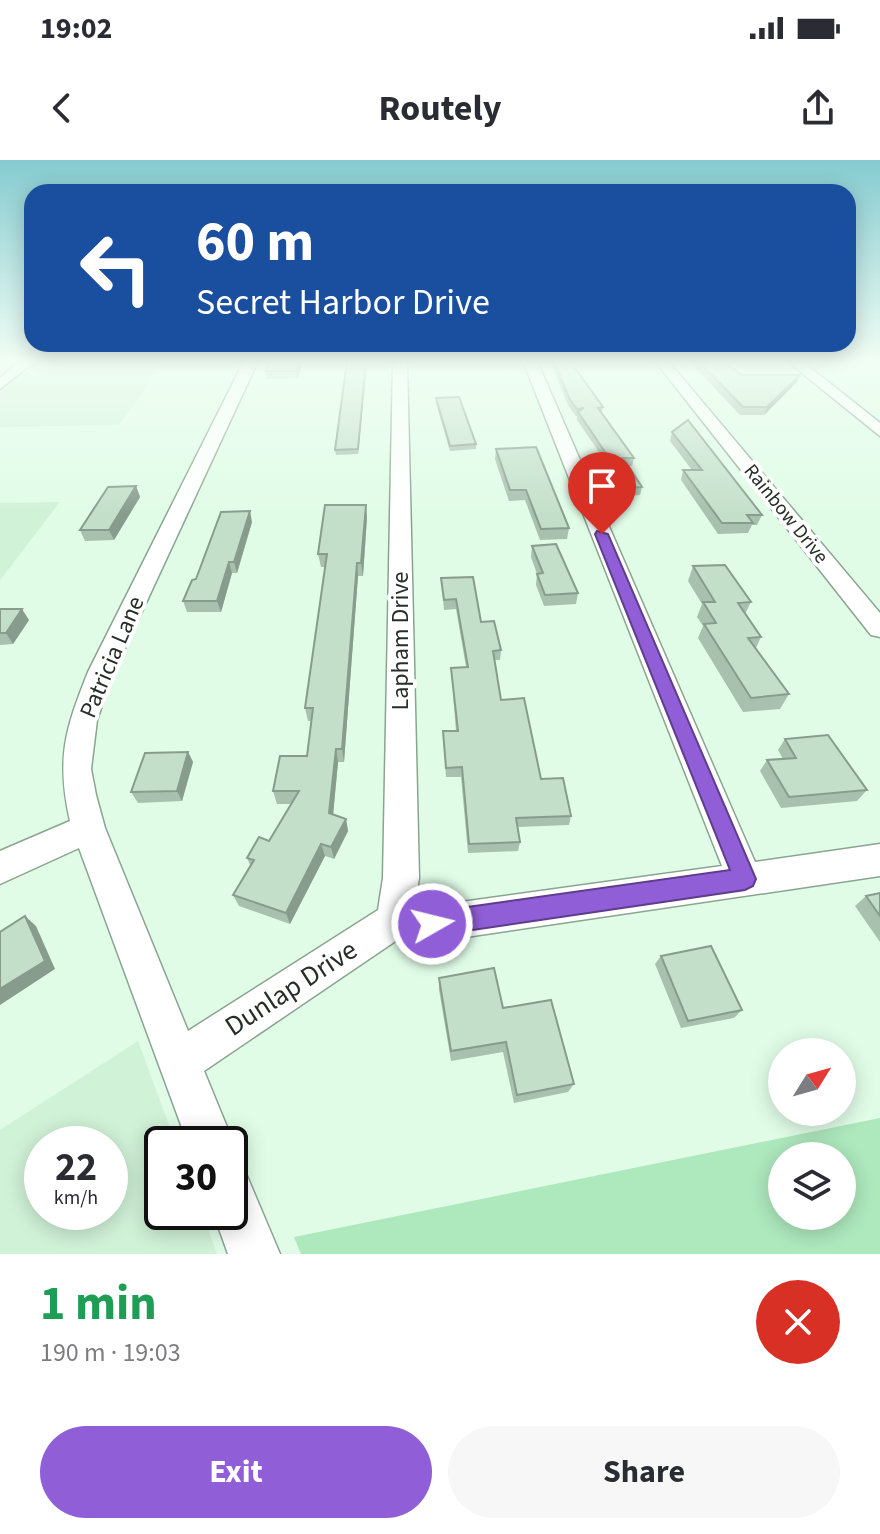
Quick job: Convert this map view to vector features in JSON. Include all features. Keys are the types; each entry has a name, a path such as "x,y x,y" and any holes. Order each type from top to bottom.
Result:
{"street":[{"name":"Patricia Lane","path":"204,1126 88,828 76,769 83,720 101,672 226,412"},
{"name":"Lapham Drive","path":"395,920 401,878 400,412"},
{"path":"551,412 745,879"},
{"name":"Rainbow Drive","path":"703,412 880,629"},
{"path":"856,412 880,431"},
{"path":"0,868 88,828"},
{"path":"395,920 432,924 880,860"},
{"name":"Dunlap Drive","path":"179,1062 395,920"},
{"path":"245,1230 254,1254"}],"shaded area":[{"path":"0,412 128,412 119,425 0,427"},
{"path":"60,502 0,580 0,503"},
{"path":"138,1041 169,1126 144,1126 144,1230 208,1230 217,1254 0,1254 0,1130"},
{"path":"880,1118 880,1254 301,1254 294,1237 841,1126 856,1126 856,1123"}],"building":[{"path":"340,412 361,412 358,449 335,450"},
{"path":"440,412 464,412 476,444 450,446"},
{"path":"578,412 601,412 634,458 623,458 642,487 617,489 596,456 607,455"},
{"path":"688,420 762,515 747,515 753,523 722,523 683,470 702,470 672,432"},
{"path":"536,447 569,528 541,529 526,490 510,490 496,449"},
{"path":"136,486 109,530 80,530 108,487"},
{"path":"325,505 366,505 361,563 357,563 342,749 336,749 329,813 346,819 331,847 321,844 286,913 233,895 254,860 247,858 259,837 269,841 299,791 273,791 280,756 307,756 313,708 305,708 327,554 318,554"},
{"path":"250,511 234,562 229,562 217,601 183,601 192,580 196,579 221,512"},
{"path":"556,544 578,593 545,595 537,574 543,573 532,546"},
{"path":"725,565 751,602 738,603 761,637 748,638 789,694 751,698 704,624 716,623 703,602 715,602 693,566"},
{"path":"473,577 481,622 494,621 501,650 493,651 501,700 524,698 541,779 563,778 571,816 516,818 520,842 469,844 462,767 446,768 443,731 458,731 451,668 468,667 456,599 444,600 441,578"},
{"path":"0,609 22,609 6,633 0,633"},
{"path":"828,735 867,790 789,797 767,760 796,758 785,739"},
{"path":"188,752 177,791 131,792 145,753"},
{"path":"880,893 880,916 866,896"},
{"path":"25,916 45,961 0,989 0,932"},
{"path":"711,946 742,1010 688,1021 661,956"},
{"path":"494,968 503,1008 551,1000 574,1084 517,1095 506,1042 451,1051 439,978"}],"route":[{"path":"432,924 745,879 602,534"}]}
